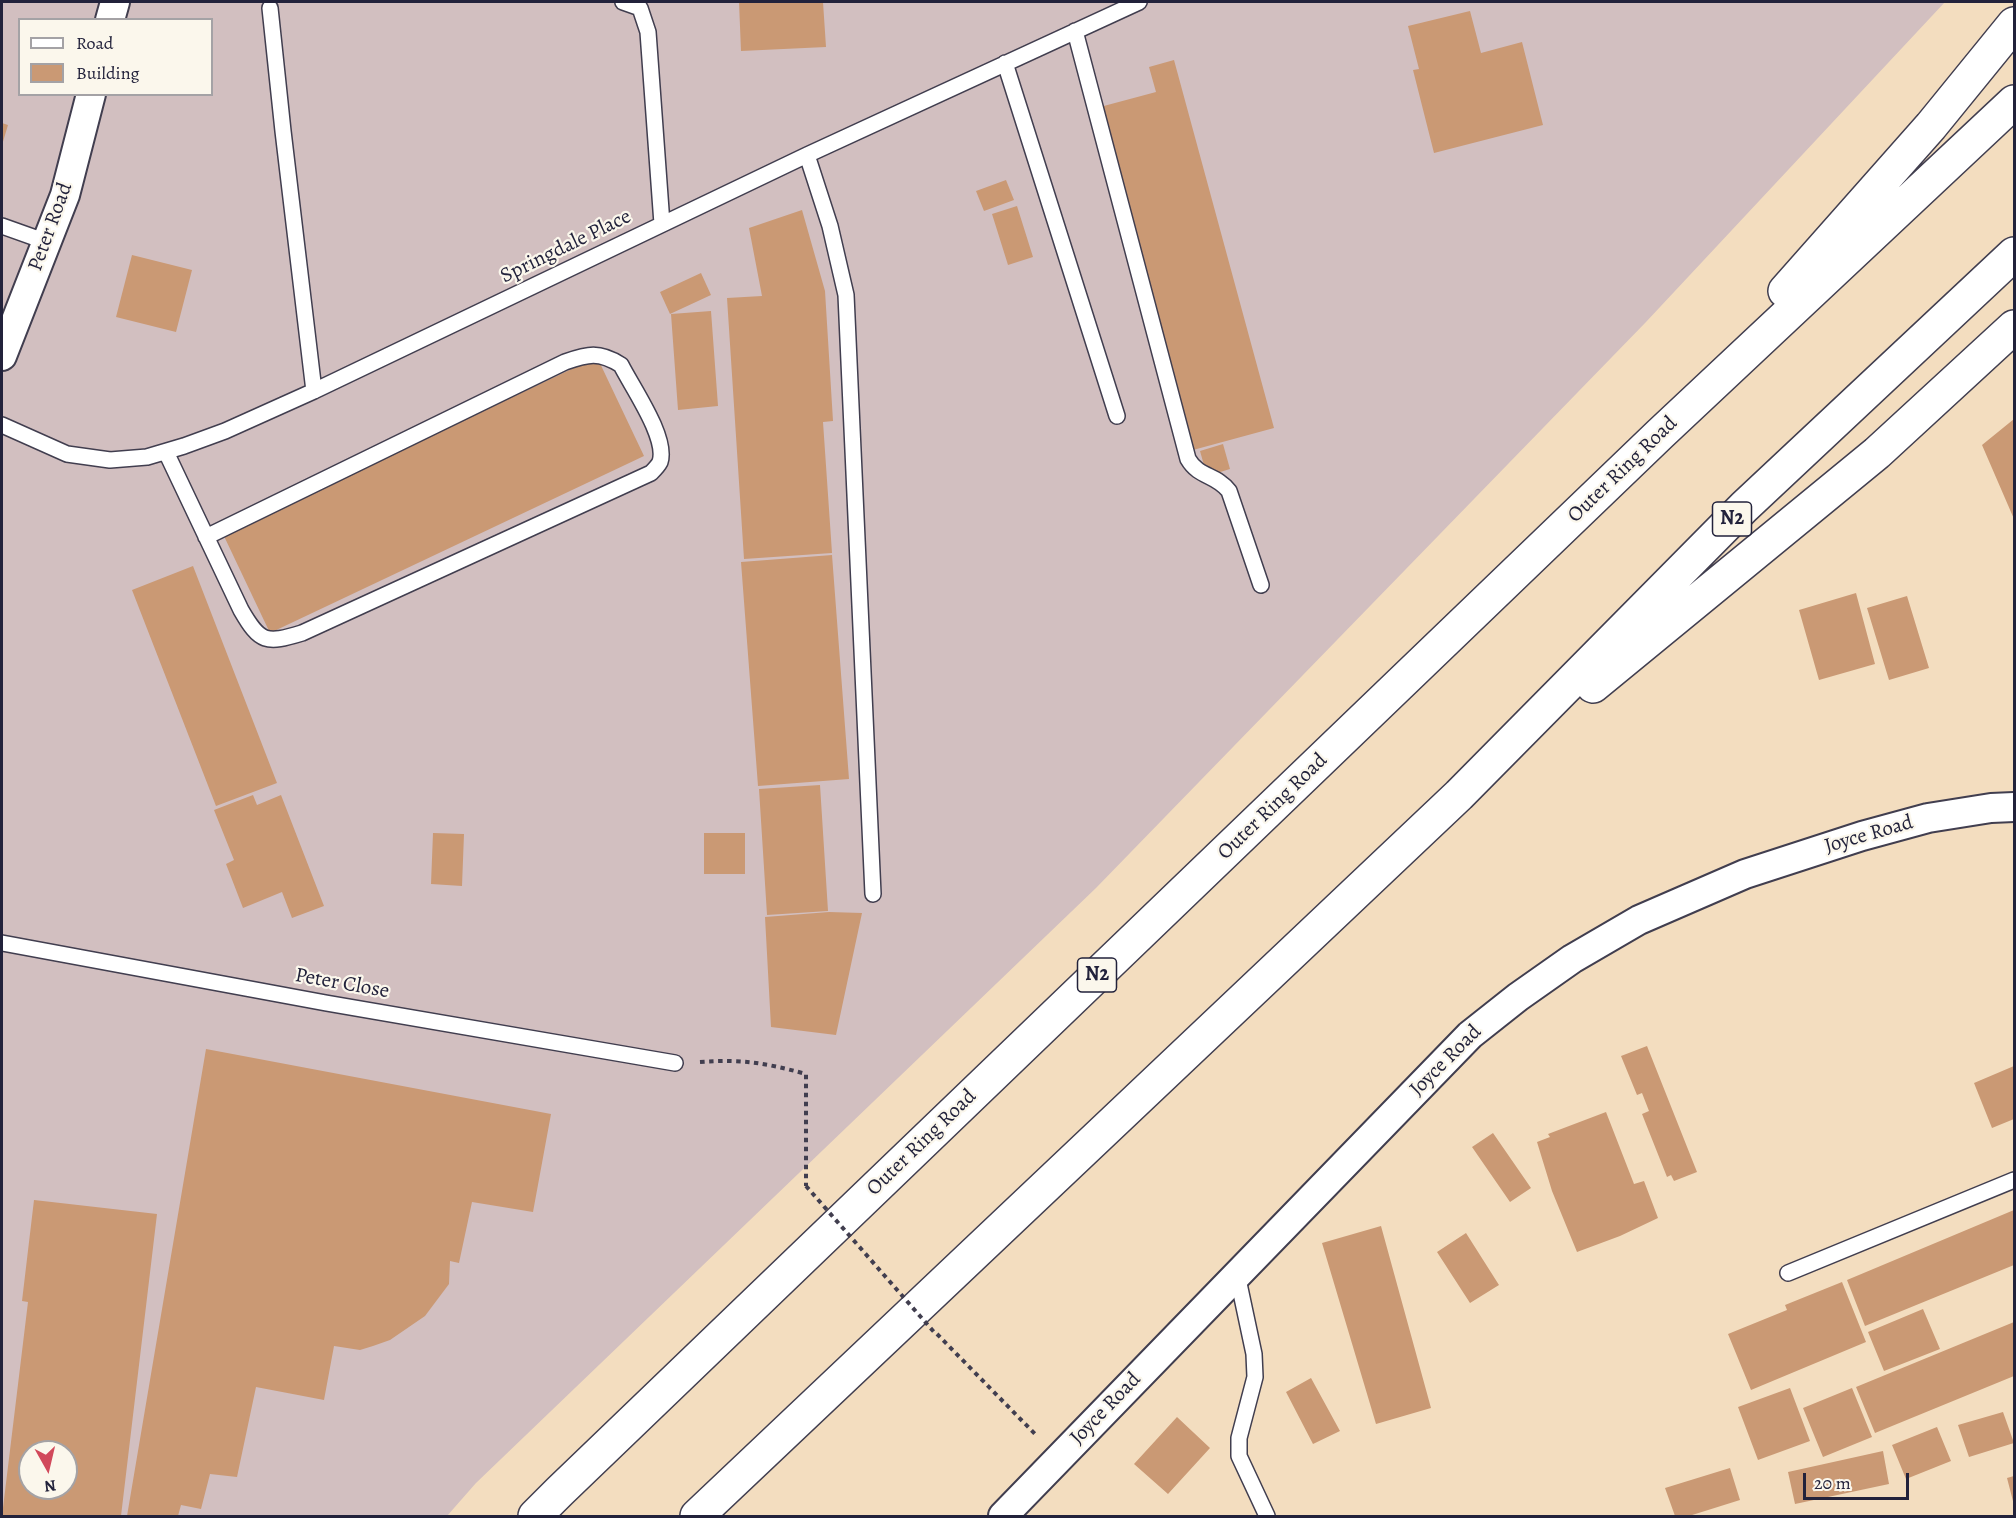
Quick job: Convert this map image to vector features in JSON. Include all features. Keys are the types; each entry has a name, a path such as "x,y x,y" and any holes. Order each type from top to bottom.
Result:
{"highway":[{"path":"1660,434 1931,126 2014,24"},
{"path":"1931,126 2014,46"},
{"name":"Outer Ring Road","path":"535,1516 1660,434 2014,102"},
{"name":"N2","path":"697,1516 1459,795 1744,507 2014,254"},
{"path":"1459,795 1877,453 2014,327"}],"street":[{"path":"111,18 115,2"},
{"name":"Peter Road","path":"2,356 65,195 90,96"},
{"name":"Joyce Road","path":"1004,1516 1470,1035 1572,959 1639,920 1745,874 1862,836 1928,818 1991,808 2014,807"}],"lane":[{"path":"623,2 640,8 648,32 662,224"},
{"name":"Springdale Place","path":"2,425 67,454 110,460 147,457 166,452 225,430 314,391 807,155 1139,2"},
{"path":"270,8 314,391"},
{"path":"1075,31 1188,459 1194,470 1222,482 1229,491 1261,585"},
{"path":"1005,63 1117,416"},
{"path":"807,155 830,226 846,296 873,894"},
{"path":"2,226 47,242"},
{"path":"166,452 206,537 250,626 260,637 280,640 302,633 651,473 659,463 661,449 656,431 621,365 598,354 585,355 565,362 206,537"},
{"name":"Peter Close","path":"2,944 675,1064"},
{"path":"1788,1273 2014,1180"},
{"path":"1238,1274 1254,1354 1255,1377 1239,1438 1239,1456 1267,1516"}],"path":[{"path":"675,1064 734,1060 770,1064 806,1074 806,1186 934,1332 1058,1458"}],"shaded area":[{"path":"2,2 1945,2 1646,322 1096,888 476,1483 447,1516 2,1516"}],"building":[{"path":"739,2 823,2 826,47 741,51"},
{"path":"1470,11 1481,53 1522,42 1543,125 1434,153 1413,70 1419,69 1408,26"},
{"path":"1174,60 1274,428 1193,450 1100,107 1156,92 1149,67"},
{"path":"2,123 8,125 2,145"},
{"path":"1006,180 1014,200 984,211 976,191"},
{"path":"1017,206 1033,257 1008,265 992,214"},
{"path":"802,210 825,291 833,421 823,422 832,553 744,559 727,298 762,296 749,228"},
{"path":"132,255 192,270 176,332 116,317"},
{"path":"701,273 711,295 670,314 660,292"},
{"path":"711,311 718,406 678,410 671,314"},
{"path":"597,357 644,456 270,633 223,534"},
{"path":"2014,419 2014,519 1982,445"},
{"path":"1223,444 1230,469 1207,476 1200,451"},
{"path":"832,555 849,779 758,786 741,562"},
{"path":"193,566 277,783 216,806 132,590"},
{"path":"1856,593 1875,664 1819,680 1799,610"},
{"path":"1907,596 1929,668 1889,680 1867,608"},
{"path":"820,785 828,911 767,915 759,789"},
{"path":"253,795 257,805 281,795 324,906 292,918 282,892 243,908 226,864 234,860 214,810"},
{"path":"433,833 464,834 462,886 431,884"},
{"path":"704,833 745,833 745,874 704,874"},
{"path":"829,912 862,913 836,1035 771,1027 765,917"},
{"path":"1647,1046 1697,1172 1674,1181 1671,1175 1667,1177 1642,1114 1649,1111 1642,1093 1637,1095 1621,1056"},
{"path":"206,1049 551,1114 533,1212 472,1202 459,1263 450,1261 449,1284 425,1316 390,1340 373,1346 360,1350 334,1346 324,1400 256,1387 237,1477 210,1474 201,1509 181,1505 178,1516 127,1516"},
{"path":"2014,1066 2014,1119 1992,1128 1974,1083"},
{"path":"1606,1112 1634,1184 1644,1181 1658,1218 1620,1236 1577,1252 1552,1191 1537,1142 1550,1137 1548,1134"},
{"path":"1493,1133 1531,1188 1510,1202 1472,1147"},
{"path":"34,1200 157,1214 121,1516 2,1516 28,1302 22,1301"},
{"path":"2014,1210 2014,1265 1865,1326 1847,1280"},
{"path":"1381,1226 1431,1408 1376,1424 1322,1243"},
{"path":"1466,1233 1499,1285 1470,1303 1437,1252"},
{"path":"1842,1282 1866,1342 1751,1390 1728,1334 1787,1310 1785,1305"},
{"path":"1923,1309 1940,1349 1884,1371 1868,1332"},
{"path":"2014,1322 2014,1376 1875,1433 1856,1387"},
{"path":"1311,1378 1340,1431 1313,1444 1286,1392"},
{"path":"1790,1388 1810,1441 1758,1460 1738,1407"},
{"path":"1852,1388 1872,1437 1823,1457 1803,1408"},
{"path":"2003,1412 2014,1443 1969,1457 1958,1425"},
{"path":"1177,1417 1210,1448 1168,1494 1134,1464"},
{"path":"1937,1427 1951,1461 1906,1479 1892,1445"},
{"path":"1883,1451 1889,1484 1795,1504 1788,1472"},
{"path":"1730,1468 1740,1500 1689,1516 1675,1516 1665,1488"},
{"path":"2014,1476 2014,1505 2007,1478"}]}
